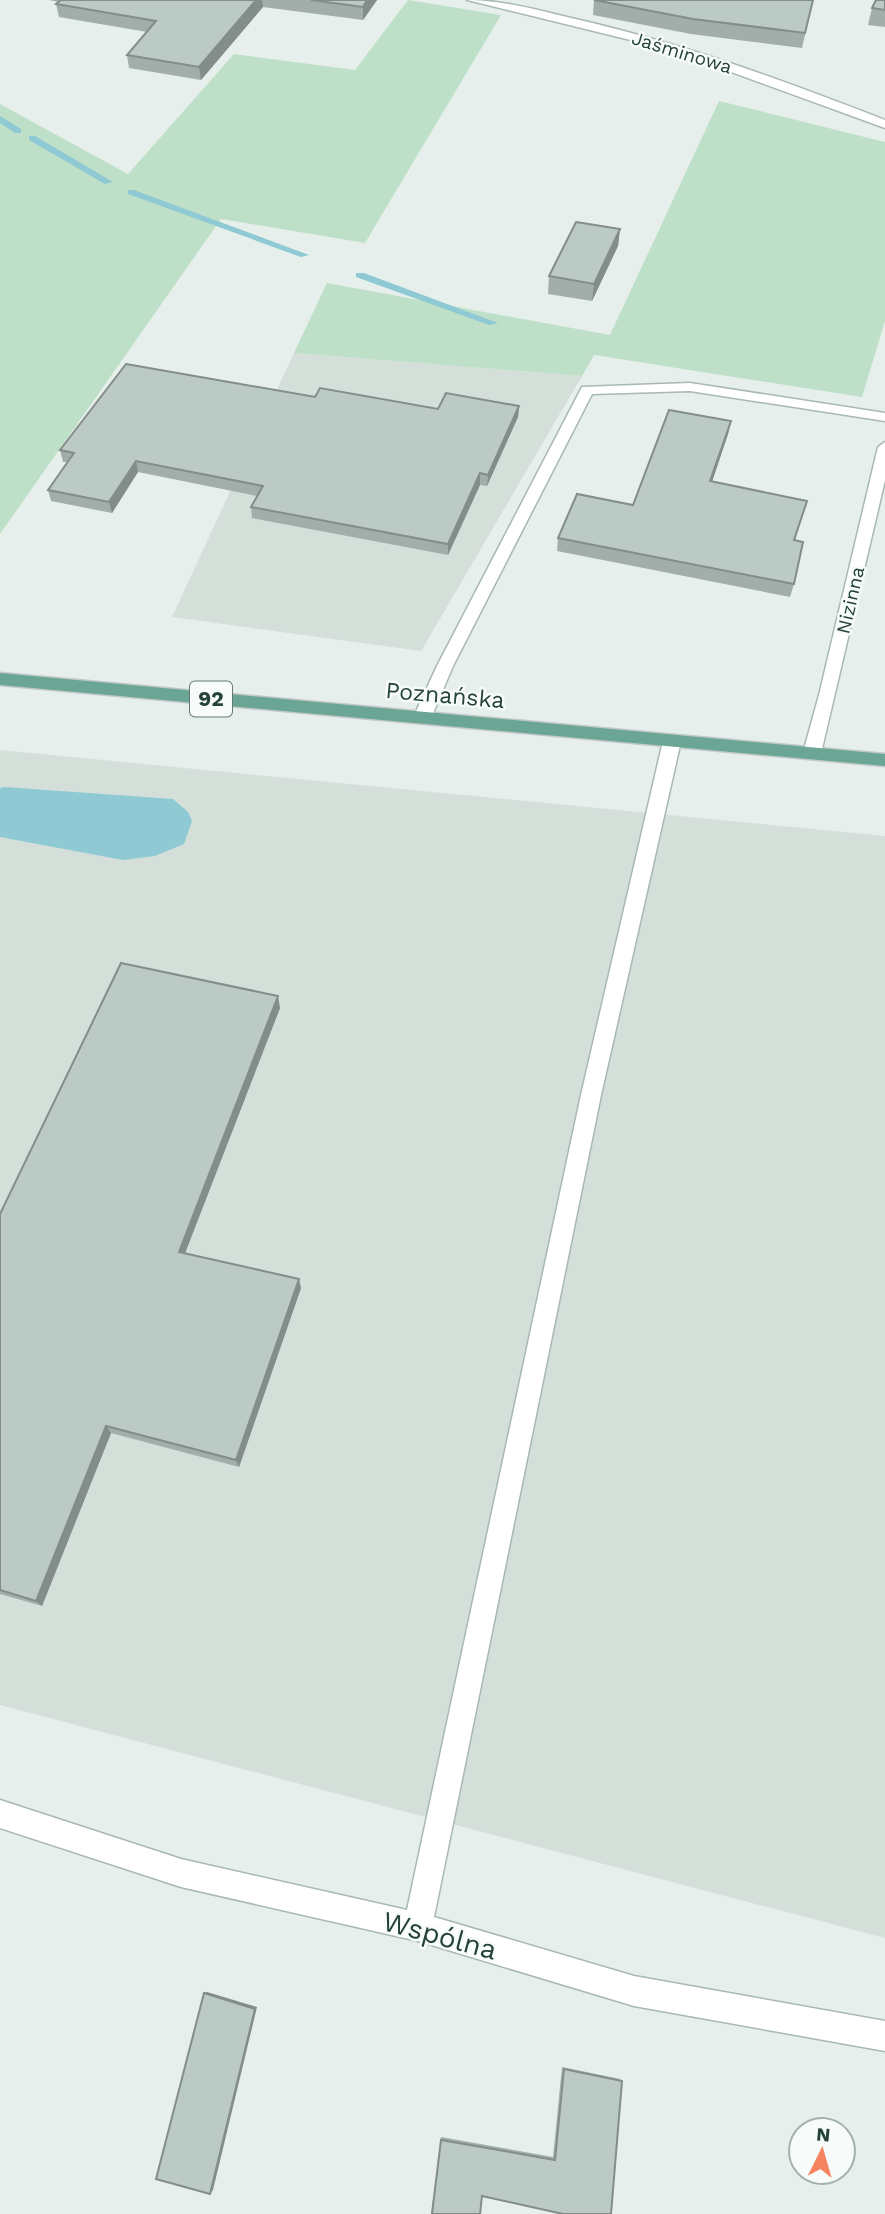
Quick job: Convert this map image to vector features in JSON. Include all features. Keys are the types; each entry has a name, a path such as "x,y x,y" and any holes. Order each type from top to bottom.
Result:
{"main road":[{"name":"Poznańska","path":"0,679 885,760"}],"street":[{"name":"Jaśminowa","path":"472,0 569,19 645,39 778,83 885,124"},
{"path":"422,718 445,666 587,390 690,387 885,417"},
{"name":"Nizinna","path":"812,753 828,695 885,447"},
{"path":"418,1927 591,1095 672,741"},
{"name":"Wspólna","path":"0,1814 181,1873 418,1927 634,1991 885,2036"}],"shaded area":[{"path":"294,353 582,376 421,651 172,617"},
{"path":"0,750 885,836 885,1938 0,1705"}],"green space":[{"path":"408,0 501,15 365,243 221,219 0,534 0,104 128,174 234,54 355,70"},
{"path":"719,101 885,142 885,321 862,397 594,355 582,376 294,353 327,283 610,335"}],"water":[{"path":"0,788 173,799 188,812 192,821 184,844 155,856 123,860 0,837"}],"building":[{"path":"61,0 256,0 199,67 127,55 156,21 56,4"},
{"path":"311,0 367,0 363,7"},
{"path":"594,0 813,0 805,33 693,19"},
{"path":"876,0 885,0 885,10 872,8"},
{"path":"576,222 620,229 594,284 549,276"},
{"path":"126,364 315,397 320,388 438,409 446,393 519,406 488,475 480,473 448,544 251,507 263,486 136,461 109,502 48,490 74,453 60,450"},
{"path":"669,410 731,421 710,481 807,501 794,540 803,542 794,584 558,538 577,494 633,505"},
{"path":"121,963 278,996 179,1252 299,1279 236,1460 106,1426 36,1601 0,1590 0,1214"},
{"path":"204,1993 255,2009 210,2194 156,2179"},
{"path":"564,2069 622,2081 611,2214 563,2214 482,2196 480,2214 432,2214 441,2140 555,2160"}],"waterway":[{"path":"0,119 18,131"},
{"path":"32,138 108,182"},
{"path":"131,192 304,255"},
{"path":"360,275 493,323"}]}
